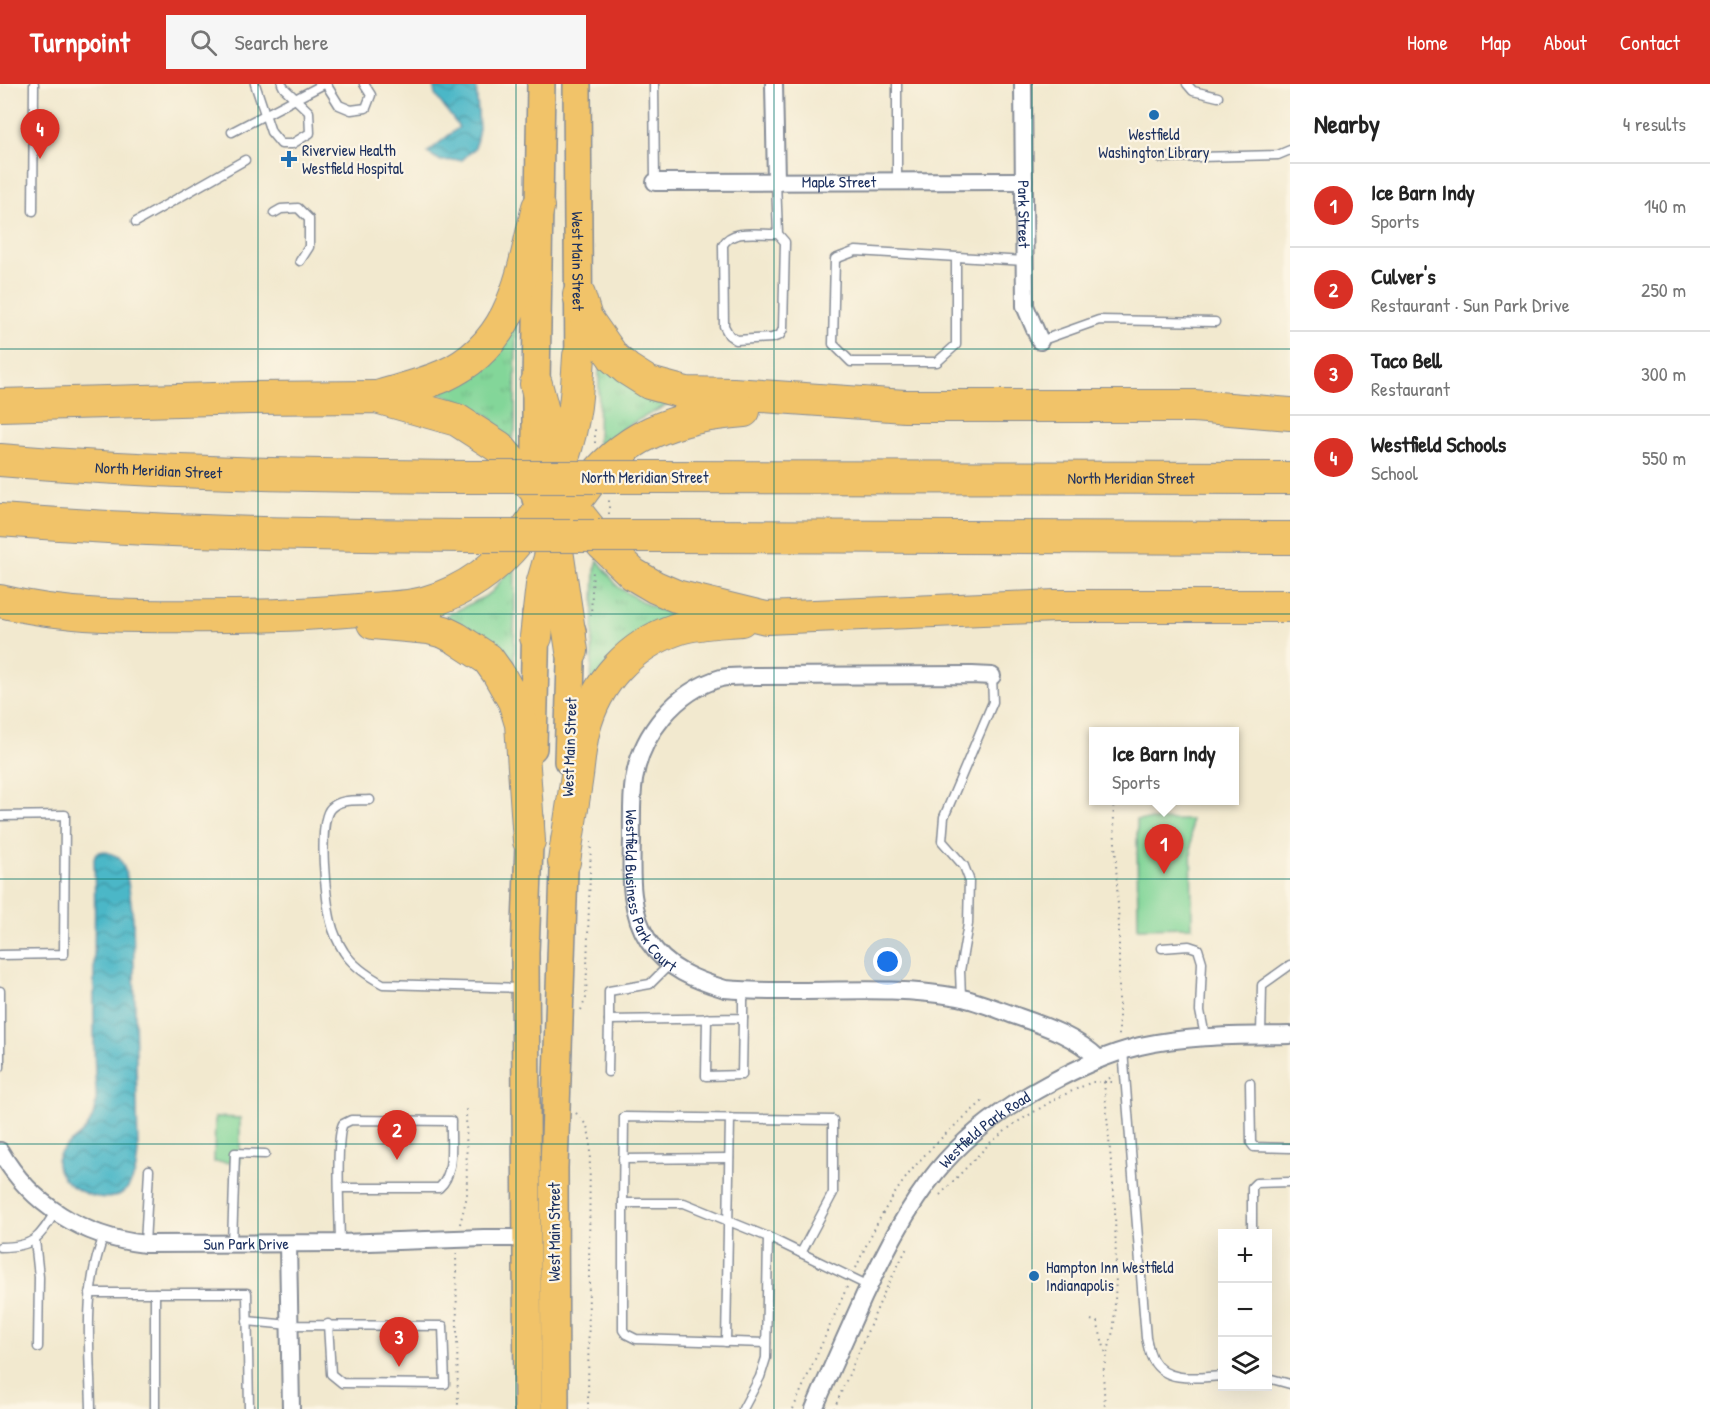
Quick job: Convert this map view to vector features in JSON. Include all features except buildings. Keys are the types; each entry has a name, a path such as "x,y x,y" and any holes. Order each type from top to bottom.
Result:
{"highway":[{"path":"0,405 376,397 426,383 446,375 477,354 494,334 513,305 538,207"},
{"path":"579,295 586,318 606,350 627,369 649,383 686,393 905,406 1194,406 1290,414"},
{"path":"558,470 574,408 579,356"},
{"path":"536,384 562,484 542,585 536,637"},
{"path":"376,397 457,420 479,432 507,455 556,510 602,544 633,574 655,587 676,596 766,618"},
{"path":"0,601 51,611 93,615 298,615 398,607 435,600 478,579 605,463 666,425 718,413 793,409 840,403"},
{"name":"North Meridian Street","path":"0,460 262,475 1290,478"},
{"path":"556,510 572,651"},
{"path":"0,520 268,535 1290,538"},
{"path":"564,862 580,746 589,714 603,685 620,664 633,653 649,642 677,629 693,625 766,618 1056,606 1290,606"},
{"path":"298,615 429,628 456,638 488,659 508,688 521,724 529,841"}],"main road":[{"path":"541,84 536,384 556,510"},
{"name":"West Main Street","path":"556,510 579,356 577,84"},
{"name":"West Main Street","path":"528,1409 525,988 536,637"},
{"name":"West Main Street","path":"555,1409 554,1168 572,651"}],"street":[{"path":"774,84 776,182"},
{"name":"Park Street","path":"1023,84 1025,306 1040,341"},
{"name":"Maple Street","path":"655,182 1024,181"},
{"name":"Westfield Business Park Court","path":"992,676 723,678 699,686 682,699 652,731 640,755 634,781 632,893 638,920 650,942 669,964 698,981 725,989 743,991 915,992 961,998 1039,1024 1071,1038 1085,1046 1099,1059"},
{"name":"Westfield Park Road","path":"814,1409 898,1227 938,1170 978,1130 1027,1096 1099,1059 1121,1051 1143,1045 1205,1036 1290,1035"},
{"name":"Sun Park Drive","path":"0,1150 24,1185 55,1212 69,1222 104,1236 127,1242 288,1244 528,1238"},
{"path":"288,1244 291,1409"}],"lane":[{"path":"33,84 33,211"},
{"path":"255,84 271,132 281,144 292,144 310,133 309,112 282,84"},
{"path":"232,132 325,84 339,105 351,110 366,108 371,94 364,84"},
{"path":"654,84 655,182"},
{"path":"897,84 897,181"},
{"path":"1188,84 1193,91 1218,97"},
{"path":"1160,158 1278,155 1290,150"},
{"path":"136,222 245,160"},
{"path":"776,182 778,234 785,242 783,329 780,336 772,338 736,340 729,336 724,326 723,245 726,239 734,235 778,234"},
{"path":"274,213 281,209 298,208 309,219 309,247 300,261"},
{"path":"956,257 956,345 938,362 851,362 833,344 835,260 856,251 1025,261"},
{"path":"1040,341 1099,320 1215,322"},
{"path":"961,998 960,971 968,924 969,879 964,866 942,842 942,832 944,817 993,702 992,676"},
{"path":"370,800 339,802 329,809 324,817 324,863 331,924 344,952 366,975 383,984 525,988"},
{"path":"0,816 64,815 64,954 0,955"},
{"path":"1162,948 1189,946 1198,949 1202,962 1200,1011 1205,1036"},
{"path":"608,1072 609,991 650,984 669,964"},
{"path":"1261,1036 1262,985 1290,965"},
{"path":"0,991 0,1067"},
{"path":"707,1018 706,1076 742,1075 743,991"},
{"path":"609,1020 743,1018"},
{"path":"1121,1051 1146,1338 1151,1359 1160,1371 1180,1377 1218,1376"},
{"path":"1250,1083 1251,1143 1254,1147 1290,1148"},
{"path":"766,1343 636,1339 623,1330 624,1117 833,1120 832,1193 801,1253"},
{"path":"726,1341 730,1118"},
{"path":"340,1188 439,1188 444,1184 449,1172 450,1121 346,1122 339,1134 340,1243"},
{"path":"232,1244 235,1153 265,1154"},
{"path":"623,1159 729,1158"},
{"path":"145,1244 149,1170"},
{"path":"1252,1229 1252,1187 1256,1183 1290,1182"},
{"path":"622,1203 684,1203 768,1237 869,1286"},
{"path":"0,1247 19,1246 35,1240 42,1234 55,1212"},
{"path":"91,1409 90,1293 93,1267 104,1236"},
{"path":"746,1408 766,1358 768,1237"},
{"path":"35,1240 39,1277 38,1347"},
{"path":"90,1293 247,1293 249,1409"},
{"path":"154,1293 155,1409"},
{"path":"247,1321 290,1325 328,1324 443,1326 445,1384 350,1384 337,1381 331,1374 328,1324"},
{"path":"1272,1379 1290,1384"}],"path":[{"path":"595,424 595,446 605,463"},
{"path":"591,626 592,570 609,527 609,496"},
{"path":"938,1196 990,1143 1014,1124 1057,1098 1092,1082 1104,1082 1119,1072 1121,1051 1119,927 1113,805"},
{"path":"578,1017 586,998 591,835"},
{"path":"1104,1082 1115,1207 1116,1275 1114,1327 1103,1372 1105,1409"},
{"path":"458,1409 456,1239 467,1196 466,1104"},
{"path":"575,1113 587,1126 590,1138 588,1409"},
{"path":"834,1409 884,1293 910,1241"},
{"path":"1091,1320 1097,1322 1107,1356"}],"green space":[{"path":"516,323 515,431 511,442 489,416 458,400 434,392"},
{"path":"603,364 669,404 623,428 601,453 598,446 599,371"},
{"path":"598,560 618,587 646,604 679,617 591,683 595,570"},
{"path":"513,565 515,569 514,674 444,617 492,592"},
{"path":"1137,820 1191,820 1192,927 1138,928"},
{"path":"215,1117 240,1118 240,1163 214,1162"}],"water":[{"path":"433,84 476,84 479,128 475,148 462,160 441,161 427,153 459,127 435,95"},
{"path":"104,851 119,857 129,886 133,918 138,1151 132,1182 119,1195 111,1197 81,1192 64,1180 57,1164 63,1149 87,1127 96,1105 94,858 96,853"}],"place":[{"name":"Westfield Washington Library","path":"1154,115"},
{"name":"Westfield Schools","path":"40,159"},
{"name":"Riverview Health Westfield Hospital","path":"289,159"},
{"name":"Ice Barn Indy","path":"1164,874"},
{"name":"Culver's","path":"397,1160"},
{"name":"Hampton Inn Westfield Indianapolis","path":"1034,1276"},
{"name":"Taco Bell","path":"399,1367"}]}
